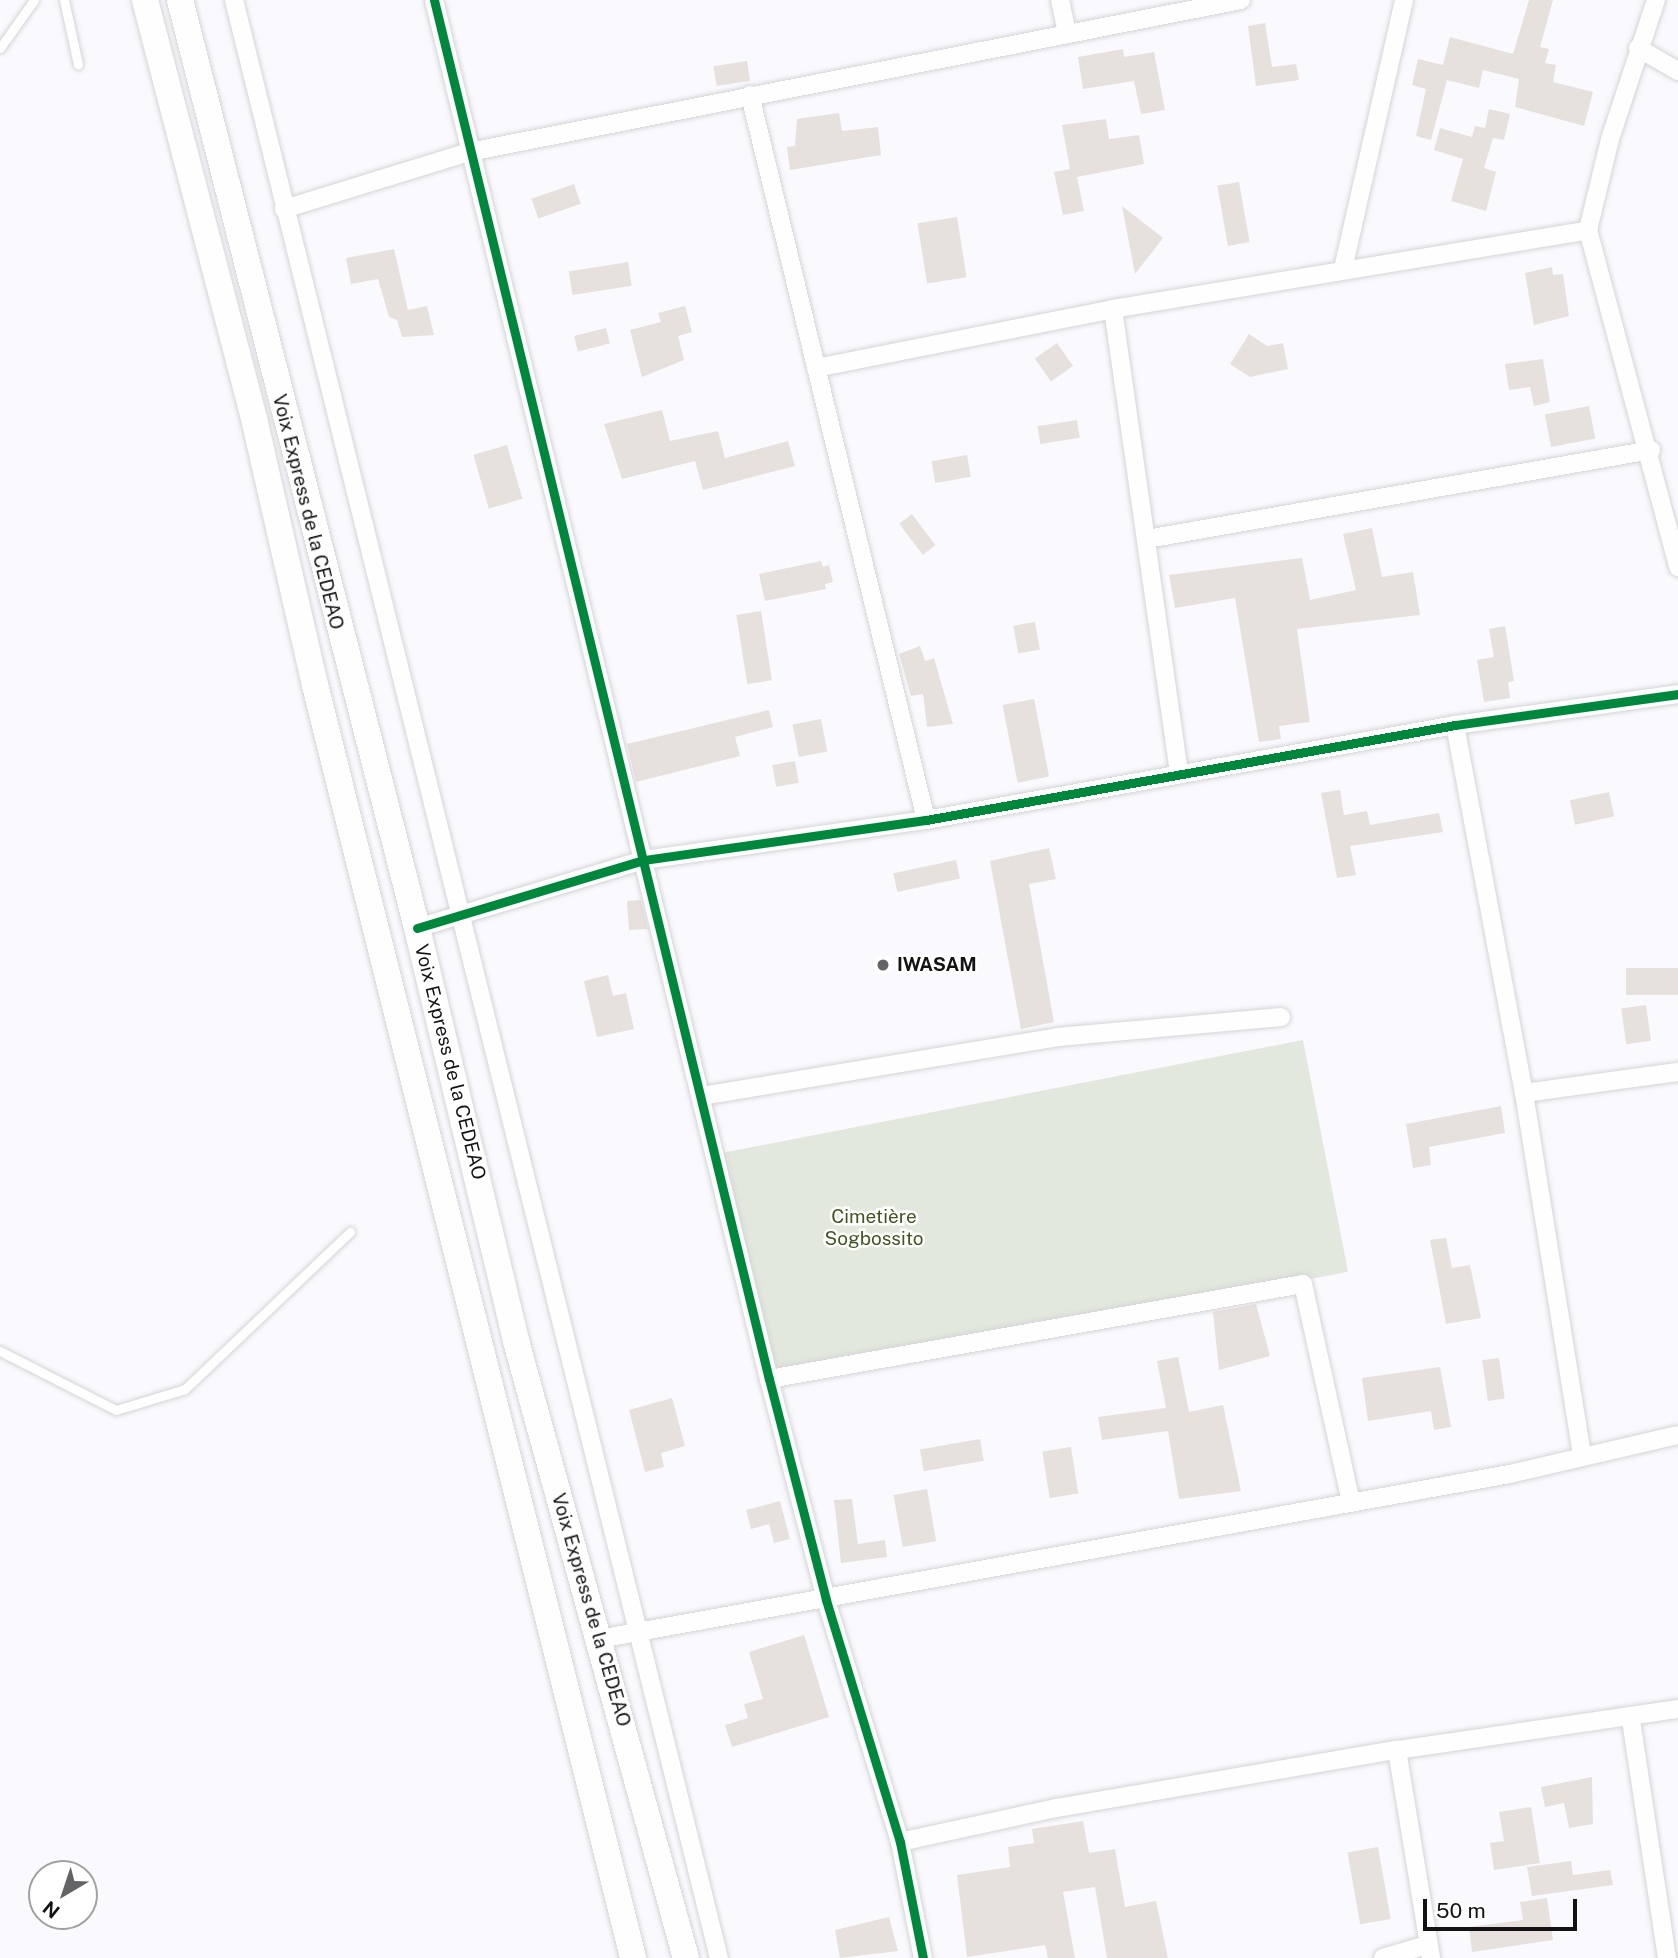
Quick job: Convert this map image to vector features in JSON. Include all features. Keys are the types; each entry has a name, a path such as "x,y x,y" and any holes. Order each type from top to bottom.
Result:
{"main road":[{"path":"145,0 255,423 425,1126 633,1958"},
{"name":"Voix Express de la CEDEAO","path":"180,0 417,928 516,1341 686,1958"},
{"path":"425,1126 464,1119"}],"street":[{"path":"234,0 635,1630 719,1958"},
{"path":"434,0 769,1379 826,1600 900,1842 923,1958"},
{"path":"1060,0 1067,33"},
{"path":"284,209 469,152 1241,0"},
{"path":"1343,270 1404,0"},
{"path":"1656,0 1638,48 1588,230 1651,450 1678,566"},
{"path":"1638,48 1678,71"},
{"path":"750,95 926,820"},
{"path":"816,368 1113,309 1588,230"},
{"path":"1113,309 1179,772"},
{"path":"1147,539 1651,450"},
{"path":"417,928 645,860 926,820 1179,772 1455,725 1678,694"},
{"path":"1455,725 1524,1093 1582,1454"},
{"path":"702,1096 1058,1037 1281,1017"},
{"path":"1524,1093 1678,1072"},
{"path":"769,1379 1303,1284 1351,1503"},
{"path":"599,1639 635,1630 826,1600 1510,1474 1582,1454 1678,1435"},
{"path":"900,1842 1056,1808 1397,1750 1631,1720 1678,1709"},
{"path":"1631,1720 1667,1958"},
{"path":"1383,1958 1429,1952 1397,1750"}],"lane":[{"path":"0,48 34,0"},
{"path":"64,0 78,64"},
{"path":"0,1350 116,1410 185,1389 350,1231"}],"green space":[{"name":"Cimetière Sogbossito","path":"1303,1040 1348,1272 769,1384 724,1153"}],"building":[{"path":"1529,0 1553,0 1540,47 1549,49 1545,63 1556,65 1553,82 1593,92 1584,126 1515,107 1519,79 1483,70 1479,88 1447,80 1431,140 1416,136 1426,89 1412,85 1418,59 1443,65 1450,37 1513,54"},
{"path":"1265,23 1272,67 1296,64 1299,80 1256,86 1248,26"},
{"path":"1123,49 1124,57 1154,52 1165,110 1141,114 1134,81 1083,89 1078,57"},
{"path":"747,61 750,81 717,86 713,66"},
{"path":"1489,109 1510,114 1504,140 1493,138 1484,168 1496,172 1486,211 1451,201 1463,159 1434,150 1440,128 1472,137 1475,126 1485,128"},
{"path":"839,113 842,131 878,127 881,155 790,170 787,147 795,146 797,119"},
{"path":"1106,119 1109,139 1139,135 1144,164 1077,177 1084,211 1063,215 1054,172 1070,169 1062,125"},
{"path":"1239,182 1250,242 1228,246 1217,186"},
{"path":"574,184 581,204 538,219 531,199"},
{"path":"1122,206 1163,238 1135,274"},
{"path":"957,217 967,277 927,284 917,223"},
{"path":"394,249 408,310 427,306 434,335 402,337 397,320 389,317 378,279 351,284 346,258"},
{"path":"628,262 632,286 572,295 569,271"},
{"path":"1552,267 1553,275 1563,274 1569,316 1534,325 1525,273"},
{"path":"685,306 692,332 678,336 684,360 642,377 630,330 661,322 658,313"},
{"path":"606,328 610,344 578,352 574,336"},
{"path":"1249,334 1267,346 1283,343 1288,369 1250,377 1230,364"},
{"path":"1057,343 1073,366 1051,381 1035,358"},
{"path":"1543,359 1550,402 1534,406 1530,387 1509,390 1505,364"},
{"path":"1589,406 1595,438 1551,447 1545,415"},
{"path":"662,410 670,441 718,431 725,458 788,441 795,466 703,490 695,461 622,479 604,424"},
{"path":"1077,420 1080,438 1040,444 1037,426"},
{"path":"507,445 522,499 489,508 473,455"},
{"path":"967,455 971,477 935,483 932,461"},
{"path":"912,514 935,545 923,555 899,524"},
{"path":"1372,528 1382,577 1413,572 1420,615 1297,629 1310,722 1279,726 1281,739 1259,742 1235,598 1175,608 1169,575 1302,558 1310,600 1356,590 1343,534"},
{"path":"821,561 823,567 829,565 833,582 825,584 826,589 765,601 759,574"},
{"path":"761,611 772,680 747,684 736,615"},
{"path":"1035,622 1040,650 1018,653 1013,626"},
{"path":"1505,626 1514,681 1508,682 1510,698 1484,702 1477,660 1494,657 1489,629"},
{"path":"920,646 925,661 934,658 953,724 927,727 923,694 911,696 899,654"},
{"path":"1034,699 1049,777 1018,783 1003,705"},
{"path":"769,710 773,727 735,737 740,756 636,782 627,744"},
{"path":"821,719 827,751 799,757 793,725"},
{"path":"795,761 799,783 776,787 772,765"},
{"path":"1340,790 1344,815 1367,811 1370,825 1439,813 1443,832 1350,846 1356,875 1337,878 1321,793"},
{"path":"1609,792 1614,816 1575,825 1570,800"},
{"path":"1049,848 1056,879 1029,884 1054,1022 1021,1029 990,861"},
{"path":"956,860 960,879 897,892 893,873"},
{"path":"641,900 648,929 629,930 627,901"},
{"path":"1626,968 1678,968 1678,995 1626,995"},
{"path":"608,975 613,996 626,993 634,1029 597,1037 584,981"},
{"path":"1646,1005 1651,1041 1626,1044 1621,1008"},
{"path":"1501,1106 1505,1133 1429,1147 1431,1165 1413,1168 1406,1124"},
{"path":"1446,1238 1452,1268 1470,1265 1481,1318 1446,1324 1430,1240"},
{"path":"1256,1304 1270,1356 1219,1370 1213,1312"},
{"path":"1178,1357 1189,1412 1223,1405 1241,1491 1179,1499 1168,1431 1102,1440 1098,1417 1166,1408 1157,1361"},
{"path":"1499,1358 1505,1399 1488,1401 1482,1360"},
{"path":"1440,1367 1451,1427 1434,1430 1431,1411 1368,1421 1362,1378"},
{"path":"672,1398 685,1446 661,1453 664,1467 645,1472 629,1410"},
{"path":"980,1439 984,1461 924,1471 920,1450"},
{"path":"1071,1447 1078,1493 1050,1498 1042,1452"},
{"path":"927,1489 936,1541 903,1547 894,1495"},
{"path":"852,1499 858,1544 885,1540 887,1557 841,1563 834,1500"},
{"path":"780,1501 790,1539 774,1543 769,1524 751,1529 746,1510"},
{"path":"804,1635 829,1717 732,1747 725,1725 748,1718 744,1704 763,1699 749,1652"},
{"path":"1592,1777 1593,1824 1569,1828 1564,1803 1545,1807 1541,1787"},
{"path":"1531,1807 1540,1863 1494,1870 1490,1843 1504,1841 1499,1812"},
{"path":"1083,1821 1089,1853 1115,1849 1125,1907 1156,1901 1168,1958 1107,1958 1095,1887 1063,1892 1075,1958 1048,1958 1045,1945 967,1957 957,1875 1010,1867 1008,1847 1034,1843 1032,1829"},
{"path":"1378,1847 1391,1919 1360,1924 1347,1852"},
{"path":"1571,1861 1573,1875 1610,1870 1613,1885 1532,1896 1527,1867"},
{"path":"1547,1898 1553,1940 1472,1952 1469,1927 1523,1920 1520,1902"},
{"path":"889,1917 898,1951 840,1958 835,1930"}],"cycle path":[{"path":"434,0 769,1379 826,1600 900,1842 923,1958"},
{"path":"417,928 644,860 926,820 1455,725 1678,694"}],"place":[{"name":"IWASAM","path":"883,965"}]}
